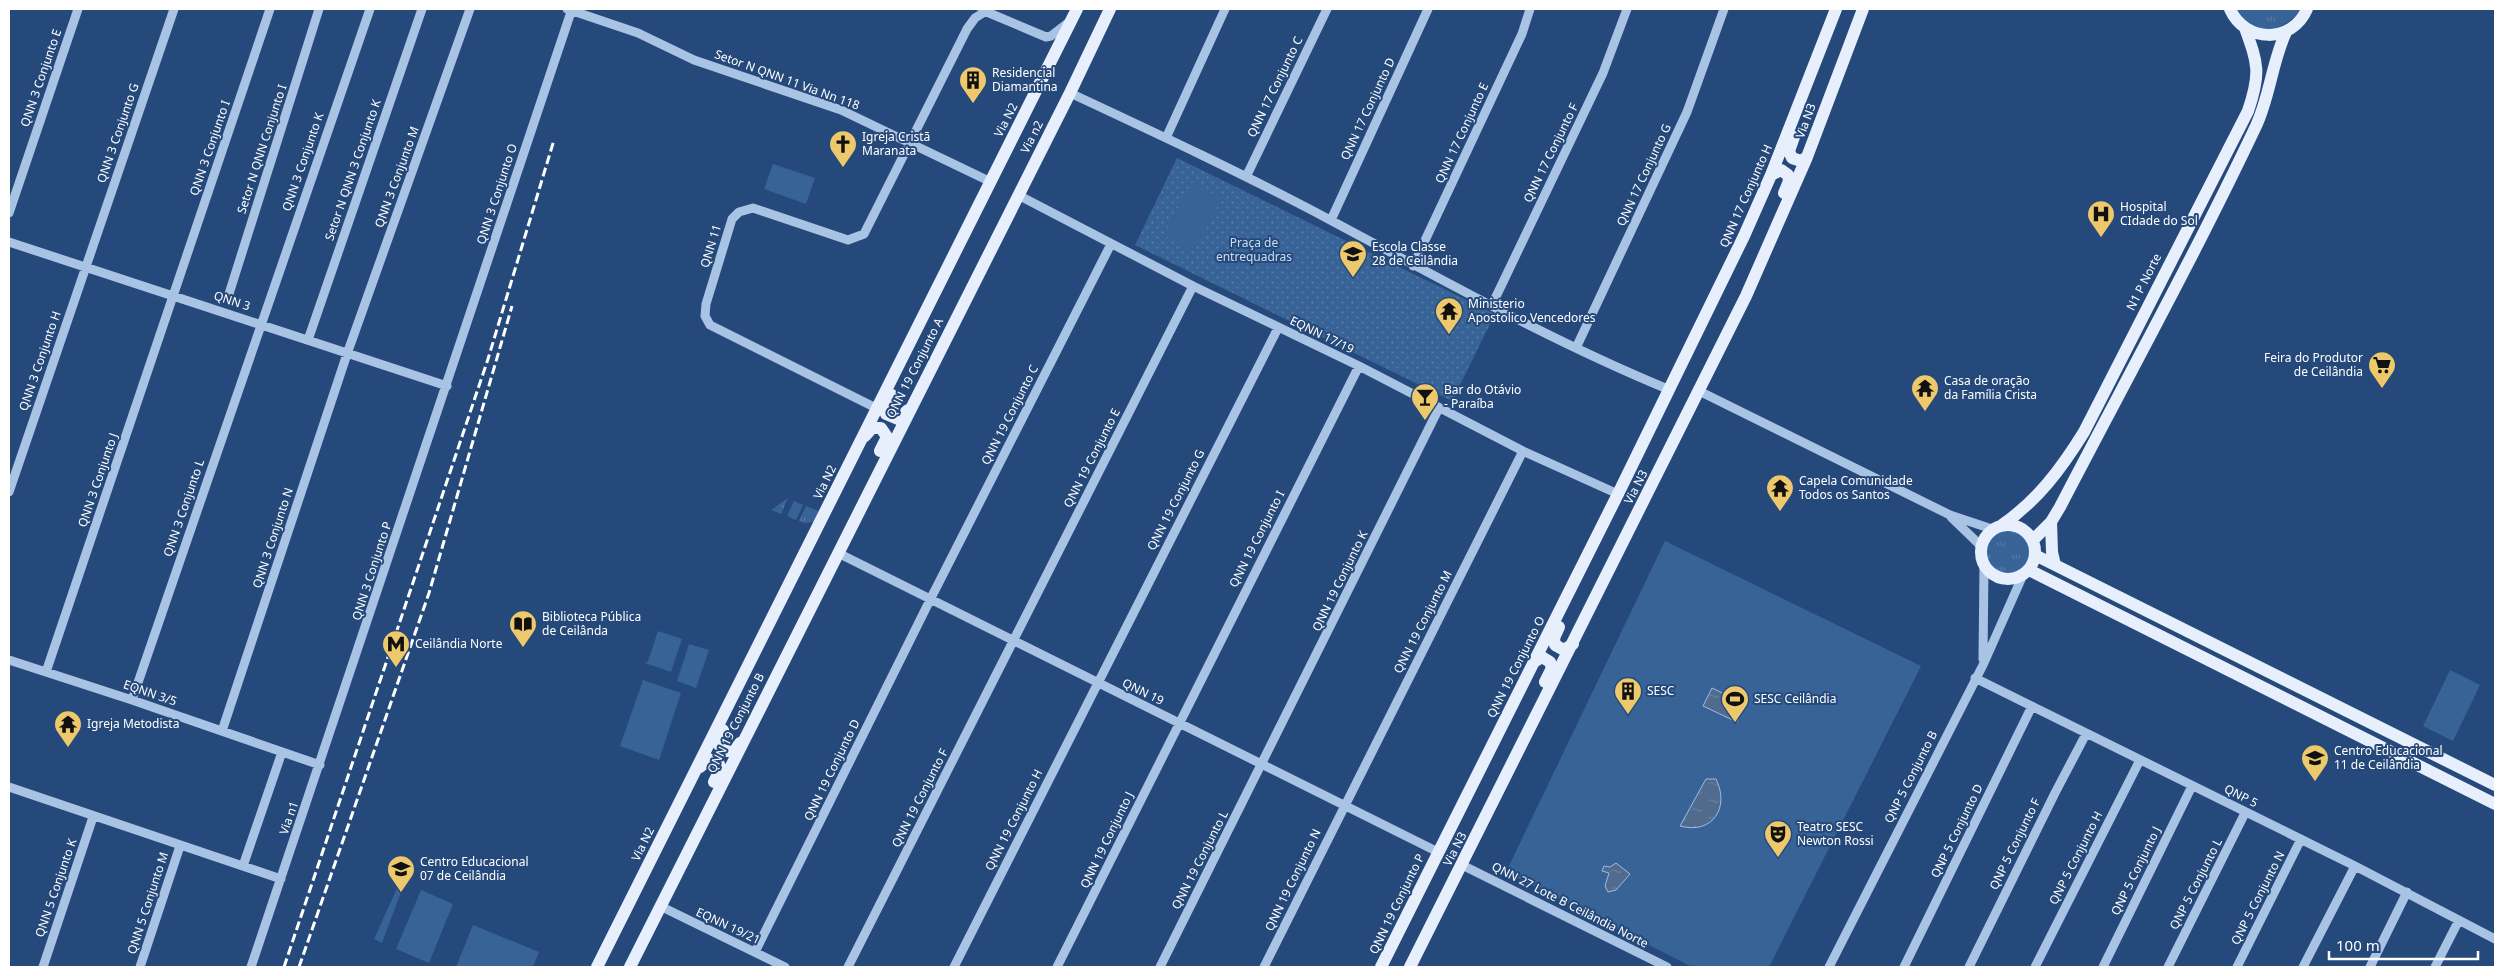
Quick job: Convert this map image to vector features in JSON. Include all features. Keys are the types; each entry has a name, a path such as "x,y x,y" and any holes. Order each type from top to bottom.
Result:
{"main road":[{"name":"Via N2","path":"597,967 861,440 885,409 918,343 940,283 1077,9"},
{"path":"1095,40 1105,9"},
{"path":"1070,93 1110,9"},
{"path":"1807,157 1801,161 1794,160 1790,155 1789,148 1817,80 1836,9"},
{"name":"QNN 17 Conjunto H","path":"1670,390 1771,175 1836,9"},
{"name":"Via N3","path":"1410,967 1746,296 1807,157 1862,9"},
{"name":"N1 P Norte","path":"1997,527 2020,512 2052,481 2084,432 2248,110 2257,80 2255,53 2245,28 2230,9"},
{"path":"2245,28 2260,35 2277,35 2286,32 2299,22 2307,9"},
{"path":"2033,540 2051,522 2240,158 2263,110 2272,64 2286,32"},
{"name":"Via n2","path":"1018,194 1070,93"},
{"path":"1746,296 1789,181 1788,175 1784,171 1778,170 1771,175"},
{"name":"QNN 19 Conjunto A","path":"839,551 1018,194"},
{"name":"Via N3","path":"1618,494 1670,390"},
{"path":"882,411 898,419 911,406"},
{"path":"839,551 853,506 887,437 885,432 877,427 872,428 861,440"},
{"path":"1573,644 1568,649 1561,649 1555,645 1554,638 1620,508 1631,468"},
{"name":"QNN 19 Conjunto O","path":"1438,852 1618,494"},
{"path":"2051,522 2052,552 2055,565"},
{"path":"1997,527 2020,527 2033,540 2035,555 2026,572 2015,579 1997,577 1984,565 1981,546 1985,536 1997,527"},
{"name":"QNN 19 Conjunto B","path":"660,906 839,551"},
{"path":"2035,555 2495,785"},
{"path":"2026,572 2495,804"},
{"path":"744,737 734,751 731,752 723,750 718,742 751,677 767,630"},
{"path":"1474,841 1485,802 1551,671 1551,665 1547,659 1542,657 1534,662"},
{"path":"668,890 690,832 720,770 719,764 712,758 706,759 690,780"},
{"name":"QNN 19 Conjunto P","path":"1384,963 1438,852"},
{"path":"630,967 660,906"}],"street":[{"name":"QNN 3 Conjunto E","path":"9,212 78,9"},
{"name":"QNN 3 Conjunto G","path":"85,266 174,9"},
{"name":"QNN 3 Conjunto I","path":"174,296 270,9"},
{"name":"Setor N QNN Conjunto I","path":"228,297 320,9"},
{"name":"QNN 3 Conjunto K","path":"260,323 370,9"},
{"name":"Setor N QNN 3 Conjunto K","path":"308,340 422,9"},
{"name":"QNN 3 Conjunto M","path":"347,354 470,9"},
{"name":"Setor N QNN 11 Via Nn 118","path":"570,9 638,33 703,63 841,110 991,182"},
{"name":"QNN 3 Conjunto O","path":"447,386 570,9"},
{"path":"1166,138 1225,9"},
{"name":"QNN 17 Conjunto C","path":"1246,177 1327,9"},
{"name":"QNN 17 Conjunto D","path":"1331,220 1428,9"},
{"name":"QNN 17 Conjunto E","path":"1413,266 1522,34 1530,9"},
{"name":"QNN 17 Conjunto F","path":"1492,305 1603,73 1627,9"},
{"name":"QNN 17 Conjunto G","path":"1576,348 1687,112 1724,9"},
{"path":"911,143 969,25 983,10 1046,37 1051,36 1071,21"},
{"path":"1070,93 1246,177 1331,220 1413,266 1576,348 1670,390"},
{"name":"QNN 11","path":"882,411 710,325 706,320 705,310 732,219 739,212 754,208 848,240 854,240 868,230 911,143"},
{"name":"EQNN 17/19","path":"1018,194 1192,286 1359,366 1523,451 1618,494"},
{"name":"QNN 3","path":"9,242 447,386"},
{"name":"QNN 19 Conjunto C","path":"930,598 1111,244"},
{"name":"QNN 3 Conjunto H","path":"9,492 85,266"},
{"name":"QNN 19 Conjunto E","path":"1014,640 1192,286"},
{"name":"QNN 3 Conjunto J","path":"46,672 174,296"},
{"name":"QNN 3 Conjunto L","path":"132,700 260,323"},
{"name":"QNN 19 Conjunto G","path":"1097,684 1278,328"},
{"name":"QNN 3 Conjunto N","path":"222,731 347,354"},
{"name":"QNN 19 Conjunto I","path":"1178,723 1359,366"},
{"name":"QNN 3 Conjunto P","path":"320,765 447,386"},
{"path":"1700,391 1950,515 1997,527"},
{"name":"QNN 19 Conjunto K","path":"1263,764 1439,408"},
{"name":"QNN 19 Conjunto M","path":"1344,804 1523,451"},
{"path":"1950,515 1981,546"},
{"name":"QNN 19","path":"839,551 1097,684 1263,764 1438,852"},
{"path":"1983,664 1984,565"},
{"path":"1975,678 2026,572"},
{"name":"QNN 19 Conjunto D","path":"755,952 930,598"},
{"name":"QNN 19 Conjunto F","path":"848,967 1014,640"},
{"name":"EQNN 3/5","path":"9,660 320,765"},
{"name":"QNP 5","path":"1975,678 2407,892 2495,939"},
{"name":"QNP 5 Conjunto B","path":"1829,967 1975,678"},
{"name":"QNN 19 Conjunto H","path":"954,967 1097,684"},
{"name":"QNP 5 Conjunto D","path":"1904,967 2032,706"},
{"name":"QNN 19 Conjunto J","path":"1057,967 1178,723"},
{"name":"QNP 5 Conjunto F","path":"1969,967 2055,792 2086,734"},
{"path":"243,866 282,752"},
{"name":"QNP 5 Conjunto H","path":"2035,967 2140,760"},
{"name":"QNN 19 Conjunto L","path":"1160,967 1263,764"},
{"name":"Via n1","path":"251,967 320,765"},
{"name":"QNP 5 Conjunto J","path":"2103,967 2192,786"},
{"path":"9,787 93,817 282,879"},
{"name":"QNN 19 Conjunto N","path":"1264,967 1344,804"},
{"name":"QNP 5 Conjunto L","path":"2168,967 2245,813"},
{"name":"QNN 5 Conjunto K","path":"43,967 93,817"},
{"name":"QNP 5 Conjunto N","path":"2237,967 2301,839"},
{"name":"QNN 5 Conjunto M","path":"140,967 180,846"},
{"name":"QNN 27 Lote B Ceilândia Norte","path":"1462,865 1667,967"},
{"path":"2303,967 2355,866"},
{"path":"2370,967 2407,892"},
{"name":"EQNN 19/21","path":"660,906 786,967"},
{"path":"2435,967 2459,920"}],"green space":[{"path":"2237,9 2301,9 2286,23 2269,29 2260,28 2252,24"},
{"name":"Praça de entrequadras","path":"1177,158 1495,314 1452,401 1135,245"},
{"path":"773,164 815,178 806,204 764,189"},
{"path":"1192,182 1222,198 1194,251 1164,235"},
{"path":"788,498 781,514 771,510"},
{"path":"794,501 803,505 796,520 787,516"},
{"path":"806,506 819,511 814,522 805,523 799,521"},
{"path":"2007,530 2019,534 2025,540 2029,552 2025,564 2019,570 2007,574 1995,570 1989,564 1985,552 1989,540 1995,534"},
{"name":"SESC Ceilândia","path":"1665,541 1921,666 1769,967 1692,967 1506,872"},
{"path":"658,631 682,639 671,672 645,663 648,661"},
{"path":"689,644 709,650 696,688 677,681"},
{"path":"2450,670 2480,685 2453,741 2423,726"},
{"path":"643,680 681,693 659,760 620,746"},
{"path":"403,875 407,876 382,943 374,939"},
{"path":"421,890 453,904 429,963 396,949"},
{"path":"473,925 539,952 533,967 456,967"}],"water":[{"path":"1712,688 1745,704 1737,722 1703,706"},
{"path":"1706,779 1716,779 1720,789 1721,799 1716,816 1702,826 1692,828 1680,826"},
{"path":"1616,863 1630,874 1616,890 1608,892 1605,886 1609,873 1602,871 1604,866 1610,867"}],"railway":[{"path":"284,967 488,359 554,140"},
{"path":"299,967 429,593 512,306"}],"place":[{"name":"Residencial Diamantina","path":"973,104"},
{"name":"Igreja Cristã Maranata","path":"843,168"},
{"name":"Hospital CIdade do Sol","path":"2101,238"},
{"name":"Escola Classe 28 de Ceilândia","path":"1353,278"},
{"name":"Ministerio Apostolico Vencedores","path":"1449,335"},
{"name":"Feira do Produtor de Ceilândia","path":"2382,389"},
{"name":"Casa de oração da Família Crista","path":"1925,412"},
{"name":"Bar do Otávio - Paraíba","path":"1425,421"},
{"name":"Capela Comunidade Todos os Santos","path":"1780,512"},
{"name":"Biblioteca Pública de Ceilânda","path":"523,648"},
{"name":"Ceilândia Norte","path":"396,668"},
{"name":"SESC","path":"1628,715"},
{"name":"SESC Ceilândia","path":"1735,723"},
{"name":"Igreja Metodista","path":"68,748"},
{"name":"Centro Educacional 11 de Ceilândia","path":"2315,782"},
{"name":"Teatro SESC Newton Rossi","path":"1778,858"},
{"name":"Centro Educacional 07 de Ceilândia","path":"401,893"}]}
